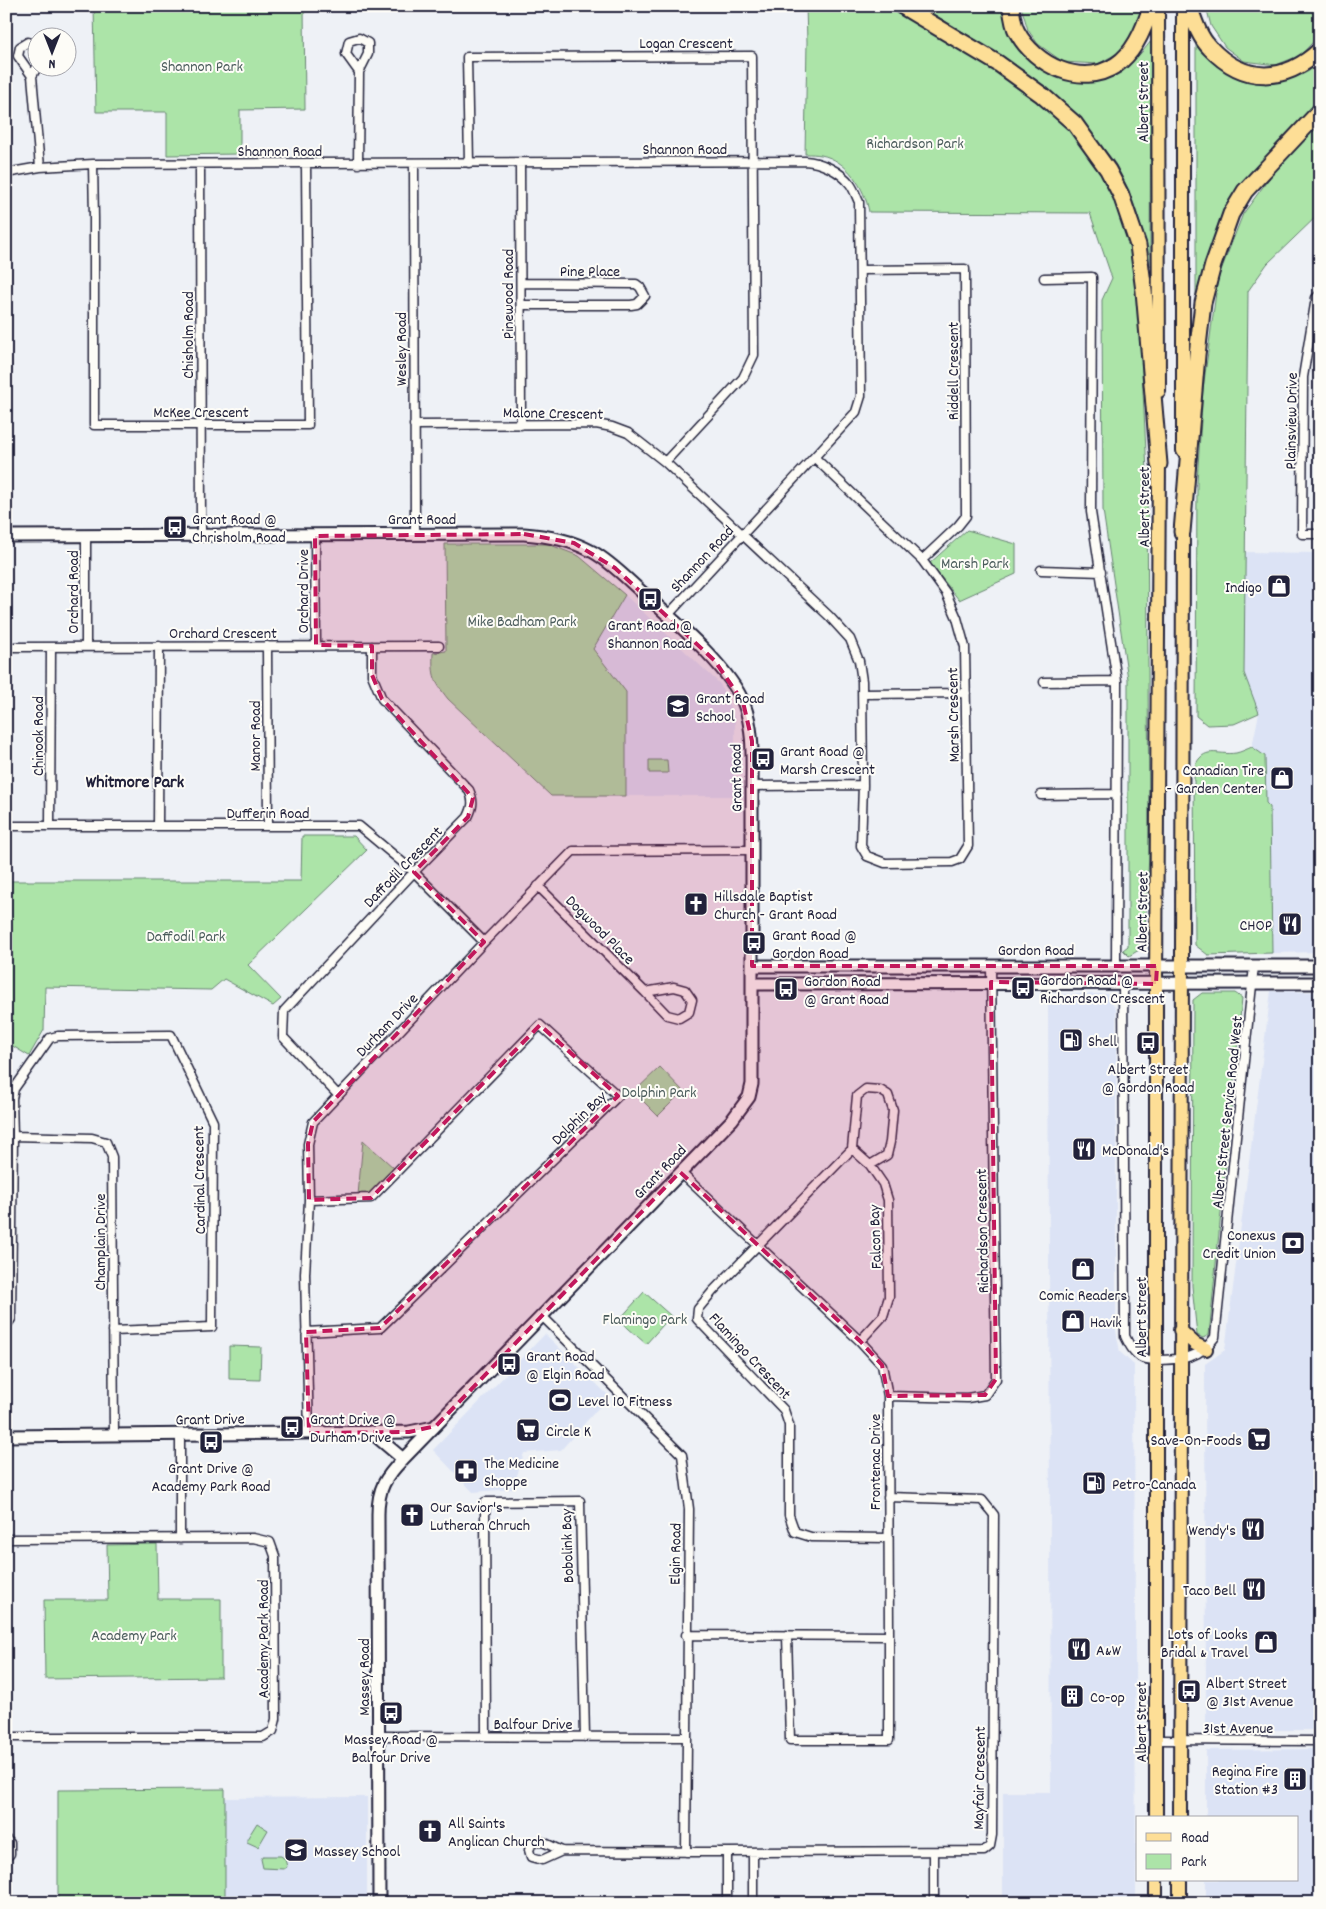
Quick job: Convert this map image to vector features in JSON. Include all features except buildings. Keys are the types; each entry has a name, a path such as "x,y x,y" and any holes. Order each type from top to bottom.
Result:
{"highway":[{"path":"902,6 999,64 1042,95 1075,124 1108,170 1121,195 1138,245 1144,290 1159,464"},
{"path":"1011,6 1016,30 1025,45 1036,56 1046,64 1081,74 1115,66 1141,33 1152,6"},
{"path":"1189,6 1196,26 1208,47 1226,62 1245,72 1279,75 1308,62 1320,50"},
{"path":"1182,532 1196,354 1202,303 1213,265 1231,214 1245,191 1320,111"}],"main road":[{"name":"Albert Street","path":"1156,1816 1158,6"},
{"path":"1180,1816 1183,6"},
{"path":"1180,1330 1189,1339 1206,1349"},
{"path":"1156,1882 1156,1903"},
{"path":"1180,1882 1180,1903"}],"street":[{"path":"28,42 20,47 18,56 28,70"},
{"name":"Logan Crescent","path":"469,163 467,57 752,56 754,355 743,378 665,462"},
{"path":"358,164 360,72"},
{"path":"32,78 40,167"},
{"name":"Shannon Road","path":"6,173 40,167 93,164 753,161 812,162 830,168 850,184 859,202 861,396 856,412 668,615"},
{"name":"Pinewood Road","path":"520,163 521,425"},
{"name":"McKee Crescent","path":"93,164 94,425 308,425 306,164"},
{"name":"Chisholm Road","path":"200,164 202,536"},
{"name":"Wesley Road","path":"414,164 415,534"},
{"name":"Riddell Crescent","path":"860,270 966,268 966,516 922,560"},
{"name":"Albert Street","path":"1044,278 1092,277 1091,512 1117,682 1116,966"},
{"name":"Pine Place","path":"521,283 636,284 640,286 644,296 637,304 631,305 521,305"},
{"name":"Plainsview Drive","path":"1320,294 1316,298 1303,377 1302,534 1320,534"},
{"name":"Malone Crescent","path":"414,425 596,424 612,427 628,434 665,462 742,535"},
{"name":"Marsh Crescent","path":"742,535 829,616 850,639 859,661 863,694 861,846 868,856 885,862 952,862 960,859 968,846 965,647 957,618 946,593 922,560 815,458"},
{"name":"Grant Road","path":"6,536 524,534 551,537 574,543 594,552 615,568 668,615 715,661 735,685 739,694 749,719 752,741 752,1084 749,1097 732,1120 403,1459"},
{"name":"Orchard Road","path":"86,536 86,647"},
{"name":"Orchard Drive","path":"315,536 316,645"},
{"path":"1041,570 1101,572"},
{"path":"158,826 159,646"},
{"name":"Manor Road","path":"267,646 268,826"},
{"name":"Daffodil Crescent","path":"338,1095 283,1037 284,1011 468,817 473,807 473,798 469,790 382,699 372,675 372,646"},
{"name":"Orchard Crescent","path":"6,647 439,646"},
{"name":"Chinook Road","path":"50,825 52,647"},
{"path":"1044,682 1117,682"},
{"path":"863,694 966,692"},
{"path":"752,786 863,785"},
{"path":"1040,794 1117,794"},
{"name":"Dufferin Road","path":"6,826 359,826 414,872 484,942"},
{"name":"Durham Drive","path":"309,1433 305,1274 309,1200 308,1144 313,1122 573,851 752,850"},
{"name":"Dogwood Place","path":"538,886 644,992 667,1015 679,1018 689,1012 692,1000 685,990 674,987 644,992"},
{"name":"Richardson Crescent","path":"888,1396 967,1398 985,1395 996,1379 991,965"},
{"name":"Gordon Road","path":"752,966 1320,966"},
{"path":"869,966 869,983"},
{"name":"Albert Street Service Road West","path":"1206,1349 1216,1337 1254,966"},
{"name":"Gordon Road","path":"752,984 991,982 1320,983"},
{"path":"1123,983 1125,1336 1131,1348 1142,1358 1156,1360 1180,1359 1197,1355 1206,1349"},
{"name":"Dolphin Bay","path":"306,1332 380,1328 618,1096 540,1025 371,1198 309,1200"},
{"name":"Cardinal Crescent","path":"6,1326 11,1319 9,1235 13,1136 12,1099 14,1090 50,1038 58,1036 171,1035 213,1122 212,1328 113,1331"},
{"path":"758,1245 852,1149 857,1096 866,1090 880,1090 888,1095 893,1110 890,1142 887,1155 870,1165"},
{"name":"Champlain Drive","path":"13,1136 92,1138 106,1142 112,1157 114,1436"},
{"name":"Falcon Bay","path":"852,1149 870,1165 883,1184 888,1200 889,1297 883,1316 860,1341"},
{"name":"Frontenac Drive","path":"680,1172 860,1341 882,1365 888,1396 889,1740 790,1740 787,1635"},
{"name":"Flamingo Crescent","path":"758,1245 698,1309 697,1319 784,1410 789,1425 789,1515 795,1532 811,1537 888,1538"},
{"name":"Elgin Road","path":"542,1316 682,1455 688,1509 686,1852"},
{"name":"Grant Drive","path":"6,1436 409,1432 436,1426"},
{"path":"371,1432 403,1459"},
{"path":"180,1435 180,1539"},
{"name":"Massey Road","path":"379,1903 378,1500 388,1475 403,1459"},
{"name":"Mayfair Crescent","path":"562,1851 934,1852 984,1851 990,1846 992,1826 994,1514 982,1500 888,1497"},
{"name":"Bobolink Bay","path":"486,1736 485,1502 580,1501 584,1737"},
{"name":"Academy Park Road","path":"6,1539 253,1538 270,1542 275,1556 276,1719 273,1731 263,1737 6,1737"},
{"path":"686,1635 889,1636"},
{"name":"Balfour Drive","path":"379,1736 686,1737"},
{"name":"31st Avenue","path":"1157,1740 1320,1740"},
{"path":"6,1839 10,1843 10,1854 6,1857"},
{"path":"727,1852 728,1903"},
{"path":"752,1903 753,1852"},
{"path":"934,1852 934,1903"}],"highlighted area":[{"path":"524,534 574,543 615,568 715,661 743,702 752,741 752,966 1157,966 1156,984 991,982 996,1379 985,1395 888,1396 882,1365 860,1341 680,1172 436,1426 409,1432 309,1433 306,1332 380,1328 618,1096 540,1025 371,1198 309,1200 308,1144 313,1122 484,942 414,872 468,817 473,798 382,699 372,675 372,646 316,645 315,536"}],"shaded area":[{"path":"1244,552 1320,553 1320,952 1272,953 1270,807 1266,803 1265,756 1252,747 1259,713 1244,673"},
{"name":"Grant Road School","path":"625,595 720,684 735,719 735,796 626,796 626,692 593,649"},
{"path":"1271,991 1320,992 1320,1730 1206,1730 1205,1364 1225,1350"},
{"path":"1048,994 1107,994 1116,1009 1116,1331 1120,1352 1134,1365 1136,1903 1003,1903 1003,1792 1051,1792"},
{"path":"545,1334 609,1396 561,1450 524,1453 513,1489 473,1492 433,1450"},
{"path":"1320,1749 1320,1903 1206,1903 1206,1882 1298,1882 1298,1816 1206,1816 1206,1750"},
{"name":"Massey School","path":"367,1797 367,1903 225,1903 225,1798"}],"green space":[{"name":"Shannon Park","path":"94,6 304,6 305,109 240,110 240,154 167,155 167,112 96,112"},
{"name":"Richardson Park","path":"806,6 891,6 961,46 1030,94 1069,128 1099,165 1121,212 1137,271 1147,472 1149,855 1144,947 1129,956 1123,950 1128,946 1128,679 1103,510 1102,300 1112,278 1090,213 869,212 859,185 847,169 830,158 805,154"},
{"path":"920,6 1003,6 1006,26 1015,45 1037,65 1064,78 1093,80 1107,77 1132,62 1151,41 1150,266 1138,216 1124,180 1113,160 1084,124 1042,85 970,36"},
{"path":"1021,6 1145,6 1125,49 1098,64 1063,62 1038,44 1028,30"},
{"path":"1206,6 1320,6 1320,34 1301,55 1276,65 1244,61 1225,47 1211,26"},
{"path":"1196,39 1215,62 1238,77 1251,81 1265,82 1300,75 1309,71 1320,59 1320,99 1241,184 1222,218 1200,282 1196,314"},
{"path":"1320,122 1320,213 1267,264 1248,291 1244,673 1259,713 1234,724 1207,725 1196,716 1197,482 1203,389 1218,278 1243,214 1287,154"},
{"name":"Marsh Park","path":"967,530 1016,544 1016,574 959,600 930,563"},
{"name":"Mike Badham Park","path":"445,544 548,544 579,556 625,595 593,649 626,692 626,796 551,796 443,693 435,678 433,653 446,651"},
{"path":"1252,747 1265,756 1266,803 1270,807 1272,953 1208,955 1195,945 1194,768 1202,756 1207,753 1229,754"},
{"path":"649,760 667,760 668,773 649,773"},
{"name":"Daffodil Park","path":"302,836 354,836 367,850 248,965 281,999 273,1006 224,979 211,990 45,987 44,1030 29,1056 6,1042 6,881 301,881"},
{"path":"1202,993 1235,993 1242,998 1209,1335 1203,1338 1197,1335 1192,1286 1193,1000"},
{"name":"Dolphin Park","path":"660,1067 683,1091 658,1116 634,1092"},
{"path":"363,1140 394,1168 369,1194 358,1195"},
{"name":"Flamingo Park","path":"644,1292 671,1316 646,1344 619,1320"},
{"path":"229,1346 261,1347 260,1380 229,1379"},
{"name":"Academy Park","path":"157,1544 158,1599 221,1599 221,1677 45,1679 44,1600 108,1600 107,1545"},
{"path":"225,1789 225,1903 58,1903 58,1790"},
{"path":"257,1823 268,1830 258,1847 247,1842"},
{"path":"263,1856 281,1856 285,1859 287,1867 284,1869 263,1868 261,1859"}],"place":[{"name":"Grant Road @ Chrisholm Road","path":"175,527"},
{"name":"Indigo","path":"1279,586"},
{"name":"Grant Road @ Shannon Road","path":"650,599"},
{"name":"Grant Road School","path":"678,706"},
{"name":"Grant Road @ Marsh Crescent","path":"763,759"},
{"name":"Canadian Tire - Garden Center","path":"1282,778"},
{"name":"Hillsdale Baptist Church - Grant Road","path":"696,904"},
{"name":"CHOP","path":"1290,924"},
{"name":"Grant Road @ Gordon Road","path":"754,943"},
{"name":"Gordon Road @ Richardson Crescent","path":"1023,988"},
{"name":"Gordon Road @ Grant Road","path":"786,989"},
{"name":"Shell","path":"1071,1040"},
{"name":"Albert Street @ Gordon Road","path":"1148,1043"},
{"name":"McDonald's","path":"1084,1149"},
{"name":"Conexus Credit Union","path":"1293,1243"},
{"name":"Comic Readers","path":"1083,1269"},
{"name":"Havik","path":"1073,1321"},
{"name":"Grant Road @ Elgin Road","path":"509,1364"},
{"name":"Level 10 Fitness","path":"560,1400"},
{"name":"Grant Drive @ Durham Drive","path":"292,1427"},
{"name":"Circle K","path":"528,1430"},
{"name":"Save-On-Foods","path":"1259,1439"},
{"name":"Grant Drive @ Academy Park Road","path":"211,1442"},
{"name":"The Medicine Shoppe","path":"466,1471"},
{"name":"Petro-Canada","path":"1094,1483"},
{"name":"Our Savior's Lutheran Chruch","path":"412,1515"},
{"name":"Wendy's","path":"1253,1529"},
{"name":"Taco Bell","path":"1254,1589"},
{"name":"Lots of Looks Bridal & Travel","path":"1266,1642"},
{"name":"A&W","path":"1079,1649"},
{"name":"Albert Street @ 31st Avenue","path":"1189,1691"},
{"name":"Co-op","path":"1072,1696"},
{"name":"Massey Road @ Balfour Drive","path":"391,1713"},
{"name":"Regina Fire Station #3","path":"1295,1779"},
{"name":"All Saints Anglican Church","path":"430,1831"},
{"name":"Massey School","path":"296,1850"}],"district":[{"name":"Whitmore Park","path":"135,781"}]}
